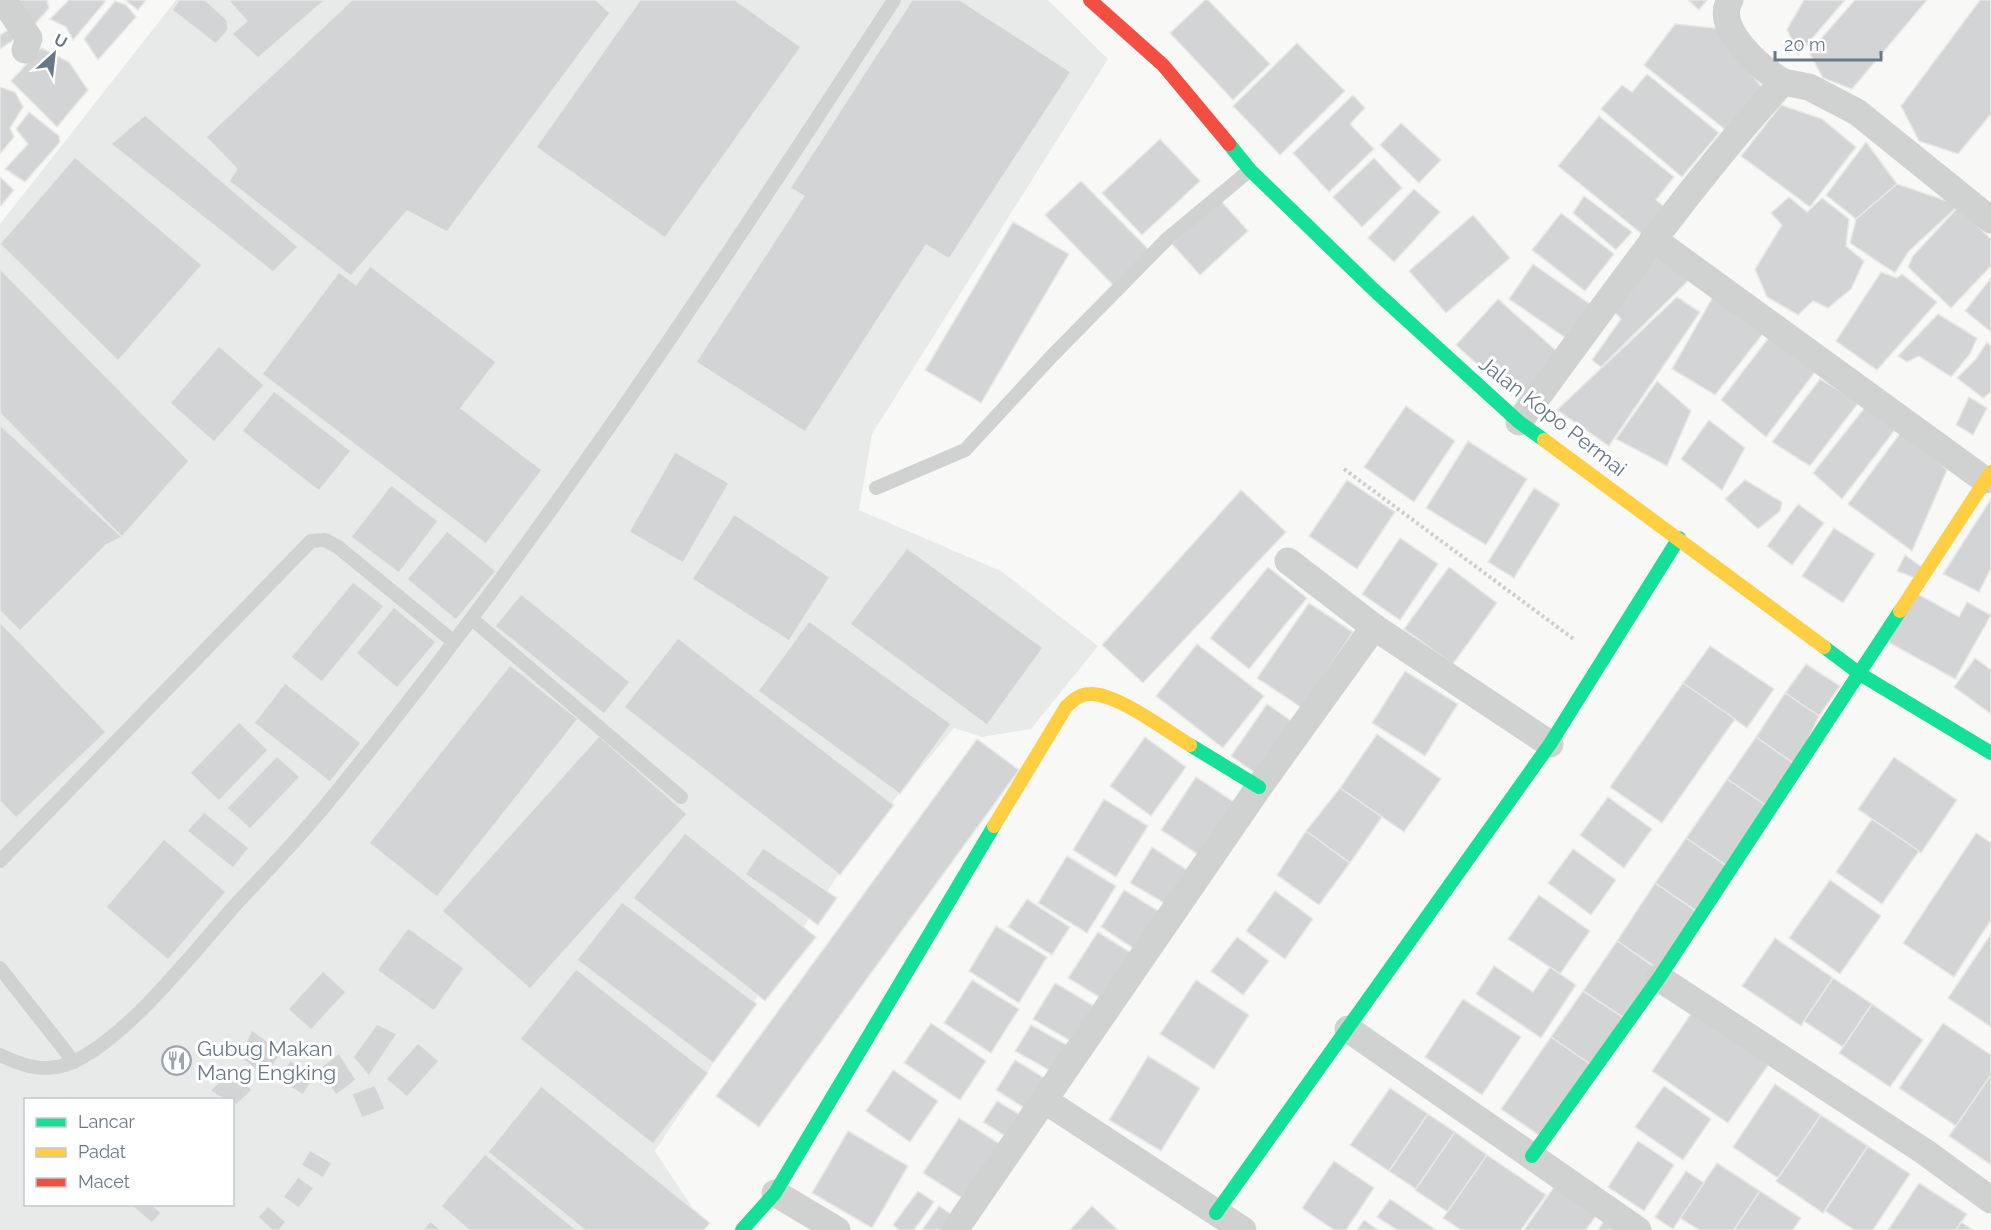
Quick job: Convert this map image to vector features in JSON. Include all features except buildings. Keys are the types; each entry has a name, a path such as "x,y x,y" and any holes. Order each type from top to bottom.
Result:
{"street":[{"path":"3,0 29,38 25,50"},
{"name":"Jalan Kopo Permai","path":"1090,0 1163,65 1250,170 1374,291 1519,422 1679,538 1860,674 1991,753"},
{"path":"1731,0 1728,4 1729,29 1749,55 1768,72 1784,82 1809,87 1857,112 1991,220"},
{"path":"1519,422 1653,239 1746,123 1784,82"},
{"path":"1532,1156 1659,978 1988,476 1653,239"},
{"path":"1216,1213 1550,744 1601,659 1679,538"},
{"path":"1288,561 1374,627 1550,744"},
{"path":"955,1230 1259,787 1374,627"},
{"path":"742,1230 775,1193 1066,707 1073,699 1092,693 1113,699 1259,787"},
{"path":"1659,978 1925,1152 1991,1200"},
{"path":"1348,1029 1638,1230"},
{"path":"1044,1100 1243,1230"},
{"path":"775,1193 837,1230"}],"lane":[{"path":"0,1055 22,1066 48,1069 74,1062 125,1024 157,992 328,804 472,620 709,285 894,0"},
{"path":"876,488 965,450 1051,357 1167,239 1250,170"},
{"path":"0,861 311,541 332,542 454,642"},
{"path":"472,620 681,797"},
{"path":"0,968 74,1062"}],"path":[{"path":"1344,469 1601,659"}],"shaded area":[{"path":"176,0 1048,0 1108,59 872,434 859,510 1001,571 1098,646 1031,729 982,737 954,728 864,836 655,1151 694,1210 680,1230 0,1230 0,224"}],"traffic: fast":[{"path":"1229,144 1250,170 1375,291 1519,422 1544,440"},
{"path":"1216,1213 1550,744 1679,538"},
{"path":"1532,1156 1659,978 1900,611"},
{"path":"1824,647 1860,674 1991,753"},
{"path":"1190,745 1259,787"},
{"path":"742,1230 775,1193 994,826"}],"traffic: slow":[{"path":"1544,440 1824,647"},
{"path":"1900,611 1991,472"},
{"path":"994,826 1066,707 1080,696 1101,695 1114,700 1190,745"}],"traffic: jam":[{"path":"1090,0 1163,65 1229,144"}],"place":[{"name":"Gubug Makan Mang Engking","path":"176,1060"}]}
